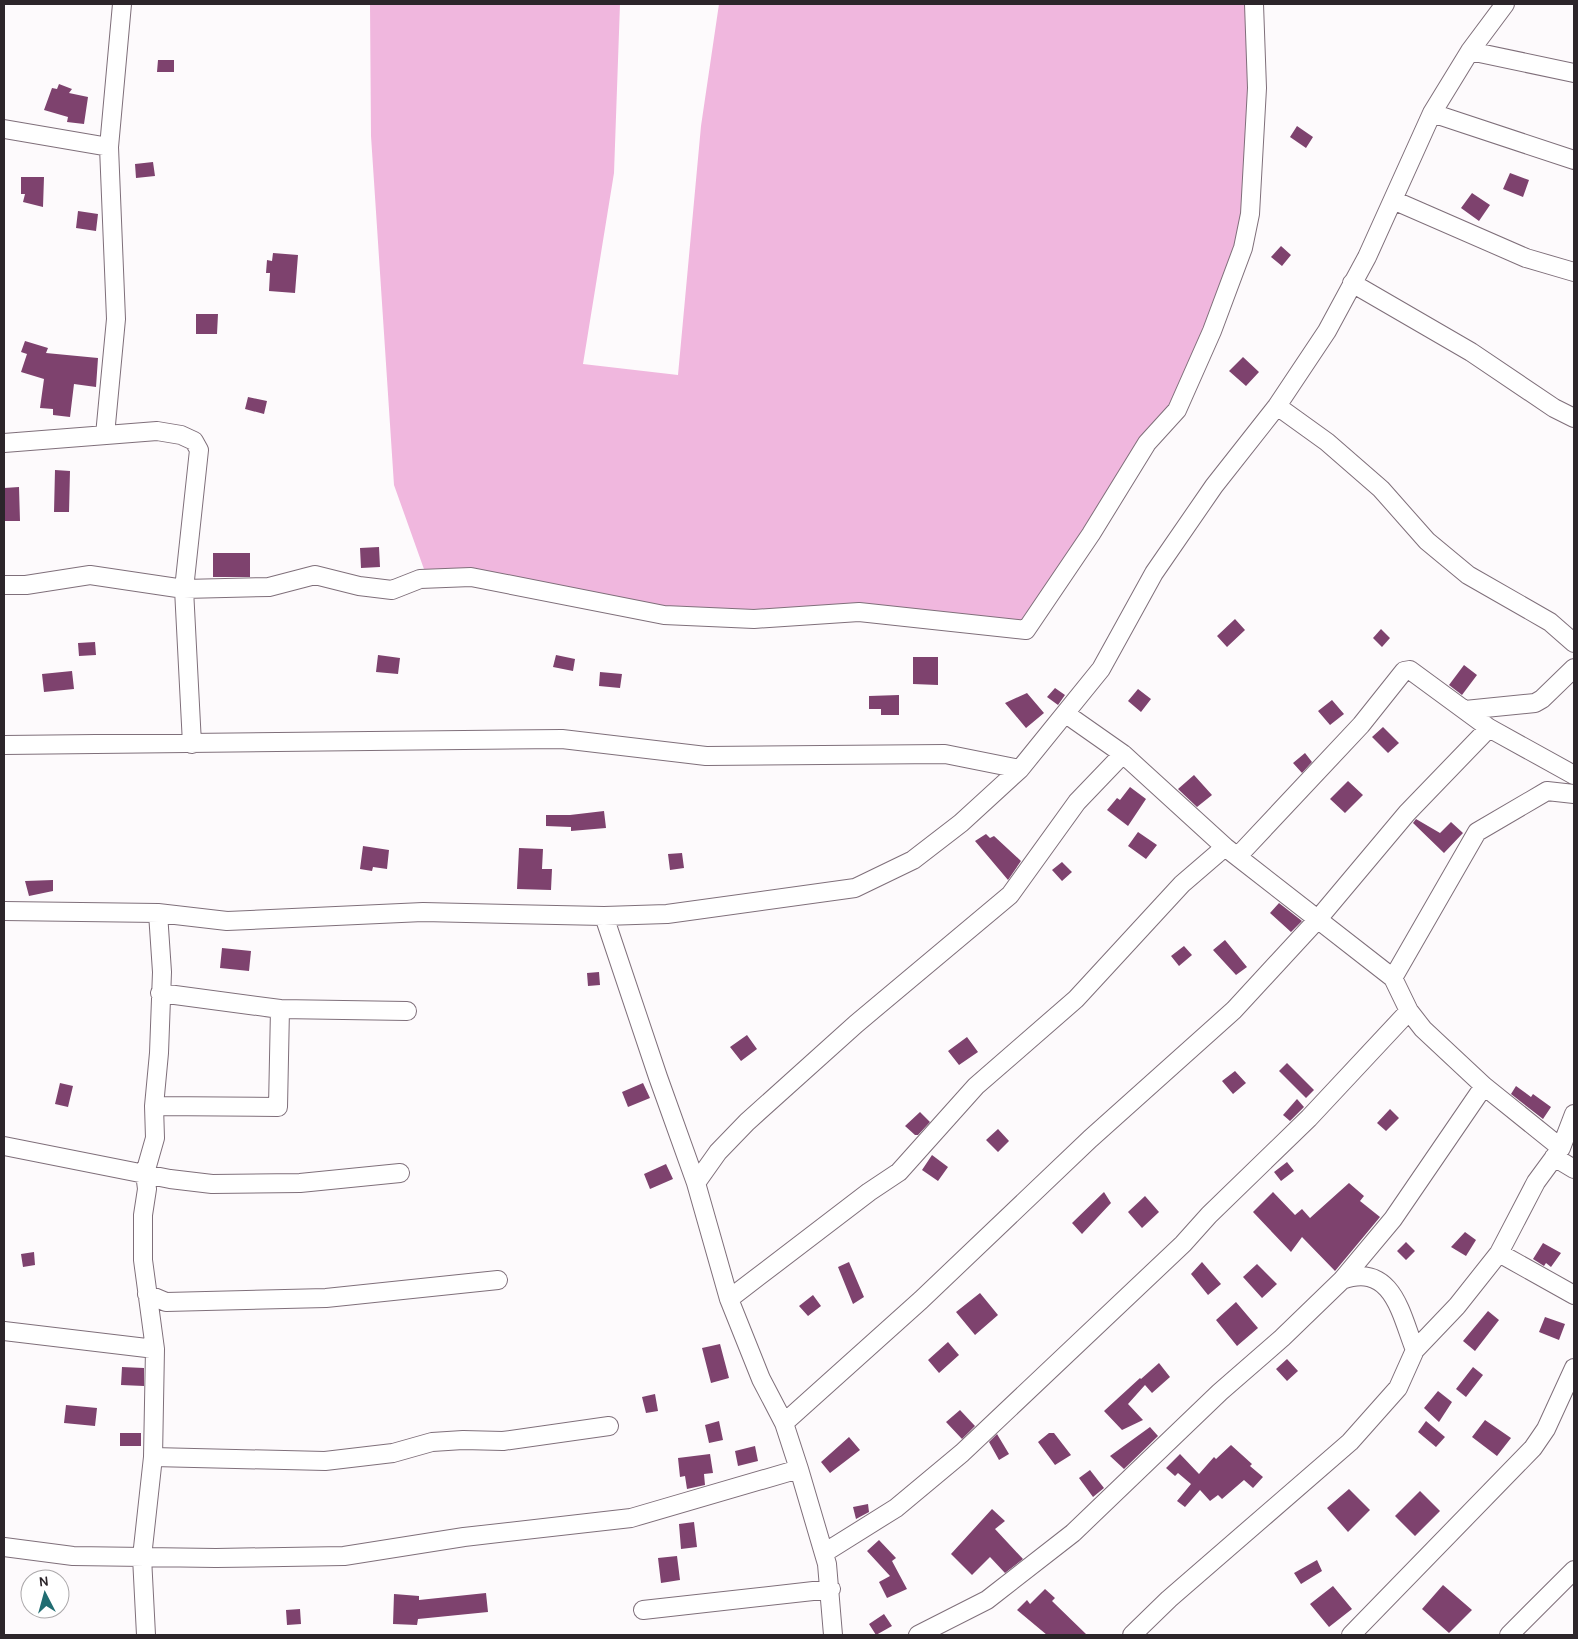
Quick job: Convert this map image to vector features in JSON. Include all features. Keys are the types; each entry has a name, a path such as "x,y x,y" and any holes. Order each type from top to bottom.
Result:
{"street":[{"path":"105,435 116,319 109,147 122,4"},
{"path":"4,585 26,585 90,575 184,589 269,587 315,575 359,586 392,590 420,579 471,577 664,614 754,619 859,612 1028,630 1091,534 1146,443 1177,410 1212,331 1243,248 1250,214 1257,88 1254,4"},
{"path":"4,911 158,913 227,921 424,912 604,916 667,914 854,888 913,860 961,823 1020,769 1101,669 1154,573 1214,486 1277,406 1327,330 1394,200 1432,114 1470,51 1505,4"},
{"path":"1470,51 1574,73"},
{"path":"1432,114 1574,160"},
{"path":"4,129 109,147"},
{"path":"1394,200 1526,258 1574,272"},
{"path":"1352,283 1470,352 1554,408 1574,418"},
{"path":"1277,406 1327,442 1361,471 1381,489 1427,541 1468,574 1550,622 1574,643"},
{"path":"4,443 157,431 181,435 194,441 199,450 184,589 192,744"},
{"path":"1465,710 1535,703 1542,699 1574,668"},
{"path":"729,1298 869,1192 899,1172 976,1086 1076,999 1182,884 1231,852 1361,725 1404,671 1410,670 1415,672 1489,728 1574,775"},
{"path":"1066,714 1123,754 1231,852 1393,978 1409,1011 1424,1029 1574,1170"},
{"path":"784,1424 921,1300 1090,1139 1234,1010 1318,919 1407,813 1489,728"},
{"path":"4,745 562,739 706,756 945,754 1020,769"},
{"path":"696,1183 718,1152 747,1122 856,1024 1010,896 1078,802 1123,754"},
{"path":"1393,978 1477,832 1547,791 1574,794"},
{"path":"146,1635 142,1557 153,1457 155,1350 146,1294 143,1260 143,1215 147,1189 145,1173 155,1138 154,1106 159,1053 162,972 158,913"},
{"path":"604,916 696,1183 729,1298 761,1379 784,1424 799,1469 824,1553 831,1589 833,1635"},
{"path":"160,993 280,1009 407,1011"},
{"path":"154,1106 278,1108 280,1009"},
{"path":"824,1553 896,1508 962,1453 1183,1244 1209,1215 1309,1118 1409,1011"},
{"path":"918,1635 986,1600 1073,1533 1220,1392 1282,1338 1342,1280 1393,1219 1484,1086"},
{"path":"1132,1635 1169,1599 1350,1442 1398,1388 1416,1350 1457,1306 1500,1253 1536,1182 1557,1152 1574,1114"},
{"path":"4,1146 170,1179 212,1184 300,1183 400,1172"},
{"path":"1500,1253 1574,1295"},
{"path":"1342,1280 1356,1275 1377,1280 1389,1288 1398,1302 1416,1350"},
{"path":"146,1294 166,1302 326,1298 498,1280"},
{"path":"4,1331 155,1350"},
{"path":"1350,1635 1533,1448 1546,1429 1574,1368"},
{"path":"153,1457 324,1461 393,1453 432,1442 463,1440 503,1441 610,1426"},
{"path":"4,1547 73,1556 216,1558 344,1556 464,1536 631,1518 799,1469"},
{"path":"1509,1635 1574,1570"},
{"path":"643,1610 831,1589"}],"shaded area":[{"path":"370,4 620,4 614,173 583,364 678,375 701,126 719,4 1249,4 1245,212 1213,325 1154,436 1026,629 839,617 638,616 458,580 430,586 394,485 371,136"}],"building":[{"path":"158,60 174,60 174,72 157,72"},
{"path":"59,84 72,89 69,93 88,97 84,124 67,122 68,117 44,110 52,88 57,89"},
{"path":"1297,126 1313,137 1306,148 1290,137"},
{"path":"153,162 155,176 136,178 135,164"},
{"path":"1510,173 1529,180 1523,197 1503,189"},
{"path":"21,177 44,177 43,207 23,202 25,194 21,194"},
{"path":"1472,193 1490,205 1479,221 1461,208"},
{"path":"78,211 98,214 96,231 76,228"},
{"path":"1281,246 1291,255 1282,266 1271,257"},
{"path":"273,253 298,255 295,293 269,291 270,273 266,273 267,260 272,261"},
{"path":"196,314 218,314 217,334 196,334"},
{"path":"25,341 48,348 46,353 98,358 96,387 74,384 70,417 53,415 53,409 40,408 44,379 21,372 27,354 21,352"},
{"path":"1243,357 1259,372 1246,386 1229,371"},
{"path":"248,397 267,401 264,414 245,409"},
{"path":"55,470 70,471 69,512 54,512"},
{"path":"19,487 20,521 4,521 4,488"},
{"path":"379,547 380,567 361,568 360,548"},
{"path":"213,553 250,553 250,577 213,577"},
{"path":"1235,619 1245,630 1227,647 1217,636"},
{"path":"1381,629 1390,638 1382,647 1373,638"},
{"path":"95,642 96,655 79,656 78,643"},
{"path":"378,655 400,658 398,674 376,672"},
{"path":"556,655 575,659 573,671 553,667"},
{"path":"913,657 938,657 938,685 913,684"},
{"path":"1464,665 1477,675 1462,695 1449,685"},
{"path":"72,671 74,689 44,692 42,674"},
{"path":"600,672 622,674 620,688 599,686"},
{"path":"1055,688 1065,695 1058,705 1047,697"},
{"path":"1138,689 1151,699 1141,712 1128,701"},
{"path":"1027,693 1044,713 1026,728 1005,703"},
{"path":"899,695 899,715 881,715 881,709 869,709 869,696"},
{"path":"1332,700 1344,714 1330,725 1318,711"},
{"path":"1383,727 1399,743 1388,753 1372,737"},
{"path":"1305,753 1312,762 1302,773 1293,763"},
{"path":"1194,775 1212,795 1197,807 1178,789"},
{"path":"1348,781 1363,795 1345,813 1330,799"},
{"path":"1130,787 1146,799 1128,826 1107,810 1117,798 1120,800"},
{"path":"604,811 606,828 571,831 571,827 546,826 546,815 570,815"},
{"path":"1416,819 1440,833 1451,822 1463,833 1444,853 1413,823"},
{"path":"1138,832 1157,845 1146,859 1128,846"},
{"path":"986,834 990,838 994,836 1021,861 1008,880 975,841"},
{"path":"363,846 389,850 387,869 373,867 372,871 360,869"},
{"path":"519,848 543,849 542,869 552,869 551,890 517,889"},
{"path":"682,853 684,868 670,870 668,854"},
{"path":"1062,862 1072,872 1062,881 1052,870"},
{"path":"53,880 53,891 29,896 25,881"},
{"path":"1279,903 1302,921 1291,932 1270,913"},
{"path":"1225,940 1247,967 1236,975 1213,950"},
{"path":"1184,946 1192,955 1179,966 1171,956"},
{"path":"222,948 251,951 249,971 220,968"},
{"path":"599,972 600,985 588,986 587,973"},
{"path":"747,1035 757,1049 741,1061 730,1047"},
{"path":"967,1037 978,1052 959,1065 948,1051"},
{"path":"1287,1063 1314,1090 1306,1098 1279,1071"},
{"path":"1235,1071 1246,1083 1233,1094 1222,1081"},
{"path":"60,1083 73,1086 68,1107 55,1104"},
{"path":"643,1083 650,1098 628,1107 622,1092"},
{"path":"1516,1086 1531,1097 1533,1094 1551,1107 1543,1119 1511,1094"},
{"path":"1297,1099 1304,1107 1290,1121 1283,1115"},
{"path":"1390,1109 1399,1118 1386,1131 1377,1123"},
{"path":"920,1112 930,1122 918,1135 915,1135 905,1126"},
{"path":"998,1129 1009,1141 998,1152 986,1140"},
{"path":"932,1155 948,1167 938,1181 922,1170"},
{"path":"1287,1162 1294,1171 1281,1181 1274,1172"},
{"path":"666,1164 673,1179 650,1189 644,1174"},
{"path":"1349,1183 1364,1196 1360,1201 1380,1217 1335,1271 1302,1237 1291,1252 1253,1212 1273,1192 1295,1215 1302,1209 1310,1218"},
{"path":"1104,1192 1111,1203 1082,1234 1072,1223"},
{"path":"1145,1196 1159,1212 1142,1228 1128,1212"},
{"path":"1465,1232 1476,1240 1466,1256 1451,1247"},
{"path":"1406,1242 1415,1251 1406,1260 1397,1251"},
{"path":"1543,1243 1561,1253 1551,1267 1546,1263 1544,1266 1533,1259"},
{"path":"34,1252 35,1265 23,1267 21,1254"},
{"path":"849,1262 864,1297 853,1304 838,1267"},
{"path":"1202,1262 1221,1284 1208,1295 1191,1274"},
{"path":"1257,1264 1277,1284 1262,1298 1243,1277"},
{"path":"980,1293 998,1315 975,1335 956,1312"},
{"path":"813,1295 821,1306 808,1316 799,1306"},
{"path":"1236,1302 1258,1328 1237,1346 1216,1320"},
{"path":"1488,1311 1499,1320 1475,1351 1463,1341"},
{"path":"1545,1317 1565,1324 1559,1340 1539,1332"},
{"path":"948,1342 959,1355 939,1373 928,1360"},
{"path":"720,1344 729,1378 711,1383 702,1348"},
{"path":"1287,1359 1298,1371 1287,1381 1276,1369"},
{"path":"1159,1363 1170,1377 1152,1393 1145,1385 1128,1404 1143,1420 1122,1430 1104,1411"},
{"path":"122,1367 144,1368 144,1386 121,1385"},
{"path":"1473,1367 1483,1375 1466,1397 1456,1389"},
{"path":"1438,1391 1452,1402 1439,1422 1424,1408"},
{"path":"655,1394 658,1411 646,1413 642,1397"},
{"path":"66,1405 97,1408 95,1426 64,1423"},
{"path":"960,1410 975,1426 962,1439 946,1422"},
{"path":"1485,1420 1511,1438 1497,1456 1472,1437"},
{"path":"719,1421 723,1440 709,1443 705,1425"},
{"path":"1426,1421 1445,1437 1436,1447 1418,1432"},
{"path":"1150,1427 1158,1436 1124,1469 1110,1456"},
{"path":"120,1433 141,1433 141,1446 120,1446"},
{"path":"1049,1433 1054,1433 1071,1455 1055,1465 1038,1442"},
{"path":"997,1434 1009,1454 999,1460 989,1442"},
{"path":"849,1437 860,1450 830,1473 821,1462"},
{"path":"1231,1445 1263,1477 1253,1488 1244,1480 1222,1499 1218,1495 1210,1501 1200,1490 1185,1507 1177,1501 1191,1484 1178,1473 1175,1476 1166,1468 1180,1454 1199,1474 1214,1457 1216,1459"},
{"path":"755,1446 758,1461 738,1466 735,1451"},
{"path":"710,1454 713,1473 704,1474 705,1485 687,1489 685,1476 680,1477 678,1458"},
{"path":"1090,1470 1104,1488 1093,1497 1079,1478"},
{"path":"1349,1489 1370,1510 1348,1532 1327,1508"},
{"path":"1420,1491 1440,1511 1415,1536 1395,1516"},
{"path":"868,1504 869,1512 856,1519 853,1507"},
{"path":"992,1509 1005,1521 995,1529 1023,1559 1005,1573 990,1557 972,1575 951,1554"},
{"path":"694,1522 697,1547 681,1549 679,1524"},
{"path":"879,1540 896,1558 892,1561 907,1589 887,1598 879,1582 890,1576 867,1551"},
{"path":"677,1556 680,1580 661,1583 658,1558"},
{"path":"1317,1560 1322,1571 1301,1584 1294,1573"},
{"path":"1443,1585 1472,1610 1449,1633 1422,1609"},
{"path":"1333,1586 1352,1609 1329,1627 1310,1604"},
{"path":"1045,1589 1055,1598 1052,1601 1087,1635 1047,1635 1017,1610 1027,1600 1030,1604"},
{"path":"486,1593 488,1612 418,1619 417,1625 393,1624 394,1594 419,1596 419,1600"},
{"path":"300,1609 301,1624 287,1625 286,1610"},
{"path":"884,1614 892,1626 876,1635 869,1624"}]}
